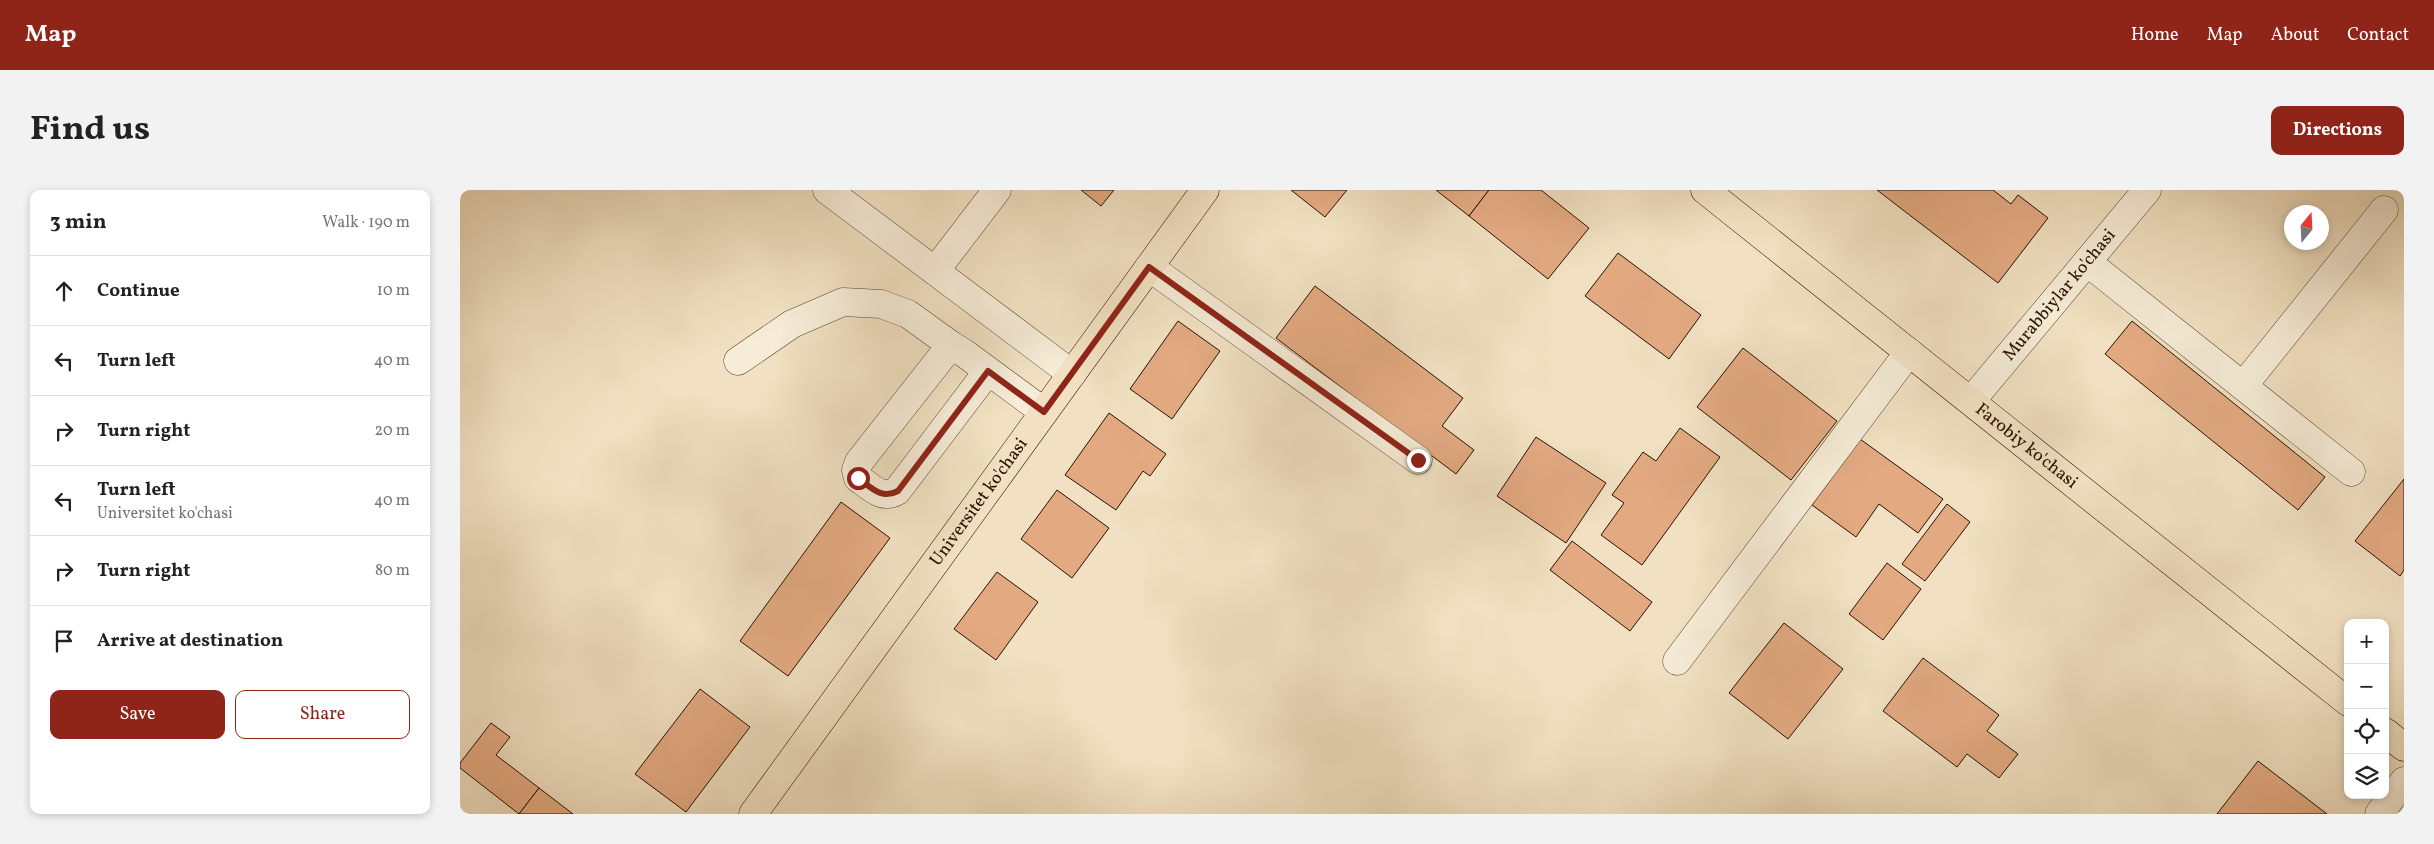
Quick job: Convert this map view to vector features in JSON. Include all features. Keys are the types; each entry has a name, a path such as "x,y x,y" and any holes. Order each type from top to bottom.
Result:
{"main road":[{"name":"Universitet ko'chasi","path":"753,814 1205,190"},
{"name":"Farobiy ko'chasi","path":"1705,190 2344,699"},
{"path":"2389,735 2404,747"}],"street":[{"path":"827,190 1072,374"},
{"path":"935,271 997,190"},
{"name":"Murabbiylar ko'chasi","path":"1971,401 2147,190"},
{"path":"2243,386 2384,210"},
{"path":"2087,262 2351,472"},
{"path":"1149,267 1418,460"},
{"path":"738,361 792,324 843,302 881,304 908,314 1044,412"},
{"path":"951,345 859,462 856,470 858,478 881,495 890,495 898,491 988,371"},
{"path":"1677,661 1909,352"},
{"path":"2379,814 2404,781"}],"building":[{"path":"1081,190 1114,190 1101,206"},
{"path":"1291,190 1347,190 1325,217"},
{"path":"1436,190 1489,190 1469,216"},
{"path":"1489,190 1541,190 1589,228 1548,279 1469,216"},
{"path":"1877,190 1993,190 2011,204 2018,195 2048,218 1998,283"},
{"path":"1618,253 1701,315 1669,359 1585,296"},
{"path":"1315,286 1463,398 1442,426 1474,450 1456,474 1276,338"},
{"path":"1178,321 1220,351 1172,419 1130,389"},
{"path":"2132,321 2325,477 2298,510 2105,354"},
{"path":"1743,348 1837,421 1791,480 1697,407"},
{"path":"1109,413 1166,454 1150,476 1143,471 1116,510 1065,475"},
{"path":"1680,428 1720,457 1642,565 1601,535 1624,503 1612,495 1643,452 1656,461"},
{"path":"1536,437 1606,483 1566,543 1497,496"},
{"path":"1860,439 1943,499 1918,533 1879,504 1856,537 1812,505"},
{"path":"2404,479 2404,570 2400,576 2355,541"},
{"path":"1057,490 1109,528 1072,578 1021,539"},
{"path":"841,502 890,538 788,676 740,641"},
{"path":"1947,504 1970,522 1925,581 1902,564"},
{"path":"1572,541 1652,602 1630,631 1550,570"},
{"path":"1887,563 1921,589 1883,640 1849,614"},
{"path":"997,572 1038,602 996,660 954,629"},
{"path":"1784,623 1843,669 1788,739 1729,693"},
{"path":"1923,658 1999,715 1987,731 2018,754 1999,778 1967,754 1957,767 1883,711"},
{"path":"700,689 750,727 686,812 635,774"},
{"path":"491,723 510,737 496,755 539,788 519,814 460,768 460,763"},
{"path":"2258,761 2327,814 2217,814"},
{"path":"539,788 573,814 519,814"}],"route":[{"path":"858,478 881,495 890,495 898,491 988,371 1044,412 1149,267 1418,460"}]}
